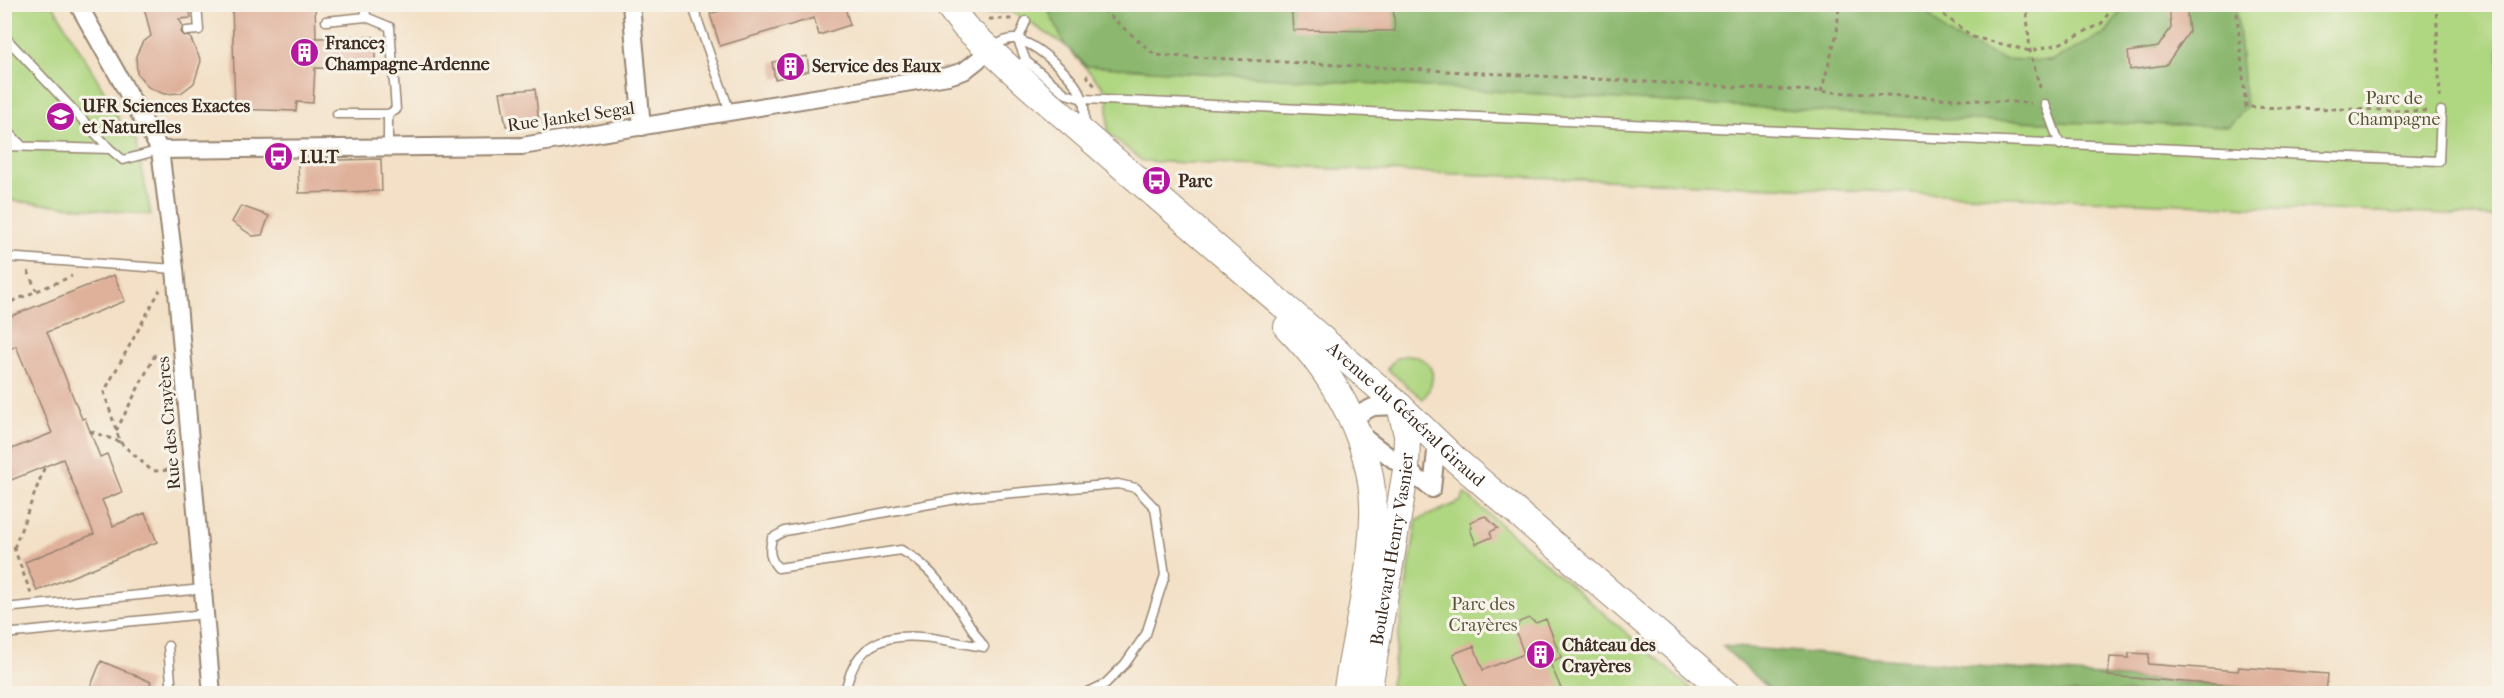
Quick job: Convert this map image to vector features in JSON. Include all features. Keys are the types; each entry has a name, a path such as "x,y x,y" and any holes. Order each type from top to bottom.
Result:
{"main road":[{"name":"Avenue du Général Giraud","path":"928,4 955,37 1005,60 1086,134 1400,406 1437,442 1728,693"},
{"path":"946,4 965,27 1005,60"},
{"name":"Avenue du Général Giraud","path":"1005,60 1284,324 1324,368 1354,425"},
{"name":"Boulevard Henry Vasnier","path":"1368,693 1407,470 1407,435 1400,406"},
{"name":"Boulevard Henry Vasnier","path":"1346,693 1373,515 1365,460 1354,425"}],"street":[{"path":"631,4 642,127"},
{"path":"84,7 160,150"},
{"name":"Rue Jankel Segal","path":"160,150 522,147 948,76 1005,60"},
{"name":"Rue des Crayères","path":"160,150 175,269 212,693"},
{"path":"1400,406 1372,407 1354,425 1432,489 1437,442"}],"lane":[{"path":"187,31 199,30 197,4"},
{"path":"365,4 366,17"},
{"path":"692,4 730,111"},
{"path":"326,21 366,17 390,27 396,110 388,114 337,114"},
{"path":"1005,60 1018,40 1025,23"},
{"path":"4,36 123,160 160,150"},
{"path":"1005,60 1018,40"},
{"path":"1018,40 1043,54 1071,79 1083,99 1086,134"},
{"path":"1005,60 1066,94 1083,99 2439,161 2441,111"},
{"path":"2045,104 2060,145"},
{"path":"388,114 388,149"},
{"path":"4,127 22,146"},
{"path":"4,146 110,149"},
{"path":"4,257 175,269"},
{"path":"845,693 852,664 873,646 888,637 906,635 984,647 940,585 917,559 901,550 778,568 771,561 769,550 772,538 785,531 967,497 1118,484 1136,488 1155,508 1166,575 1146,634 1125,664 1105,684 1084,693"},
{"path":"4,608 203,589"},
{"path":"4,634 205,614"},
{"path":"168,646 172,693"}],"path":[{"path":"1095,4 1155,55 2045,104 2030,51 2026,4"},
{"path":"1821,92 1837,33 1839,4"},
{"path":"1929,4 1972,37 2030,51 2059,44 2101,24 2115,4"},
{"path":"2236,4 2246,108 2441,111 2436,4"},
{"path":"983,19 1010,17 1025,23"},
{"path":"4,304 99,265"},
{"path":"120,442 104,392 156,297 175,269"},
{"path":"27,270 36,291"},
{"path":"116,430 155,355 183,359"},
{"path":"90,431 120,442 152,471 173,470"},
{"path":"34,605 28,582 14,548 45,466"},
{"path":"4,548 14,548"}],"green space":[{"path":"1053,4 1921,5 1947,34 2003,59 2051,61 2105,34 2125,5 2236,5 2246,107 2229,126 1959,120 1086,66 1065,45 1049,12"},
{"name":"UFR Sciences Exactes et Naturelles","path":"5,5 53,5 109,99 125,132 136,139 151,215 5,200"},
{"name":"Parc de Champagne","path":"972,5 2499,5 2499,217 1142,161 1108,133 1108,100 1103,87 1065,45 1013,12 981,14"},
{"path":"1407,355 1424,360 1432,370 1431,384 1423,399 1387,369 1395,359"},
{"name":"Parc des Crayères","path":"1464,493 1696,693 1389,694 1417,520 1462,501"},
{"path":"1722,646 2314,693 1774,693"}],"building":[{"path":"153,4 189,4 191,18 179,19 183,26 181,32 184,36 190,37 201,61 194,83 181,93 164,94 148,87 137,73 136,56 142,43 151,36 144,7"},
{"name":"France3 Champagne-Ardenne","path":"232,4 315,4 316,38 375,37 375,69 315,68 313,103 297,102 296,111 235,109"},
{"path":"743,4 844,4 850,25 819,35 814,18 720,46 710,14"},
{"path":"1291,4 1393,4 1395,31 1293,30"},
{"path":"2169,4 2186,4 2189,32 2166,65 2130,70 2128,52 2158,47 2171,28"},
{"name":"Service des Eaux","path":"807,56 809,71 775,79 772,62"},
{"path":"535,89 539,123 506,126 500,92"},
{"path":"381,159 382,191 299,193 298,161"},
{"path":"241,206 269,216 262,235 253,236 232,222"},
{"path":"114,275 125,301 47,332 82,419 85,418 100,457 107,454 122,492 102,500 113,526 145,513 157,542 37,591 25,562 94,534 63,459 4,483 4,452 52,433 16,346 4,351 4,319"},
{"path":"1485,516 1498,528 1490,532 1492,537 1476,544 1470,529 1472,528 1470,522"},
{"name":"Château des Crayères","path":"1529,618 1536,623 1546,619 1561,657 1550,663 1563,693 1470,693 1453,654 1474,646 1483,670 1524,654 1516,632 1519,622"},
{"path":"2129,653 2149,654 2148,664 2238,671 2239,667 2328,674 2326,693 2108,676 2110,657 2129,658"},
{"path":"101,661 151,682 146,693 88,693"}],"place":[{"name":"France3 Champagne-Ardenne","path":"304,53"},
{"name":"Service des Eaux","path":"791,66"},
{"name":"UFR Sciences Exactes et Naturelles","path":"61,116"},
{"name":"I.U.T","path":"279,157"},
{"name":"Parc","path":"1157,181"},
{"name":"Château des Crayères","path":"1541,655"}]}
